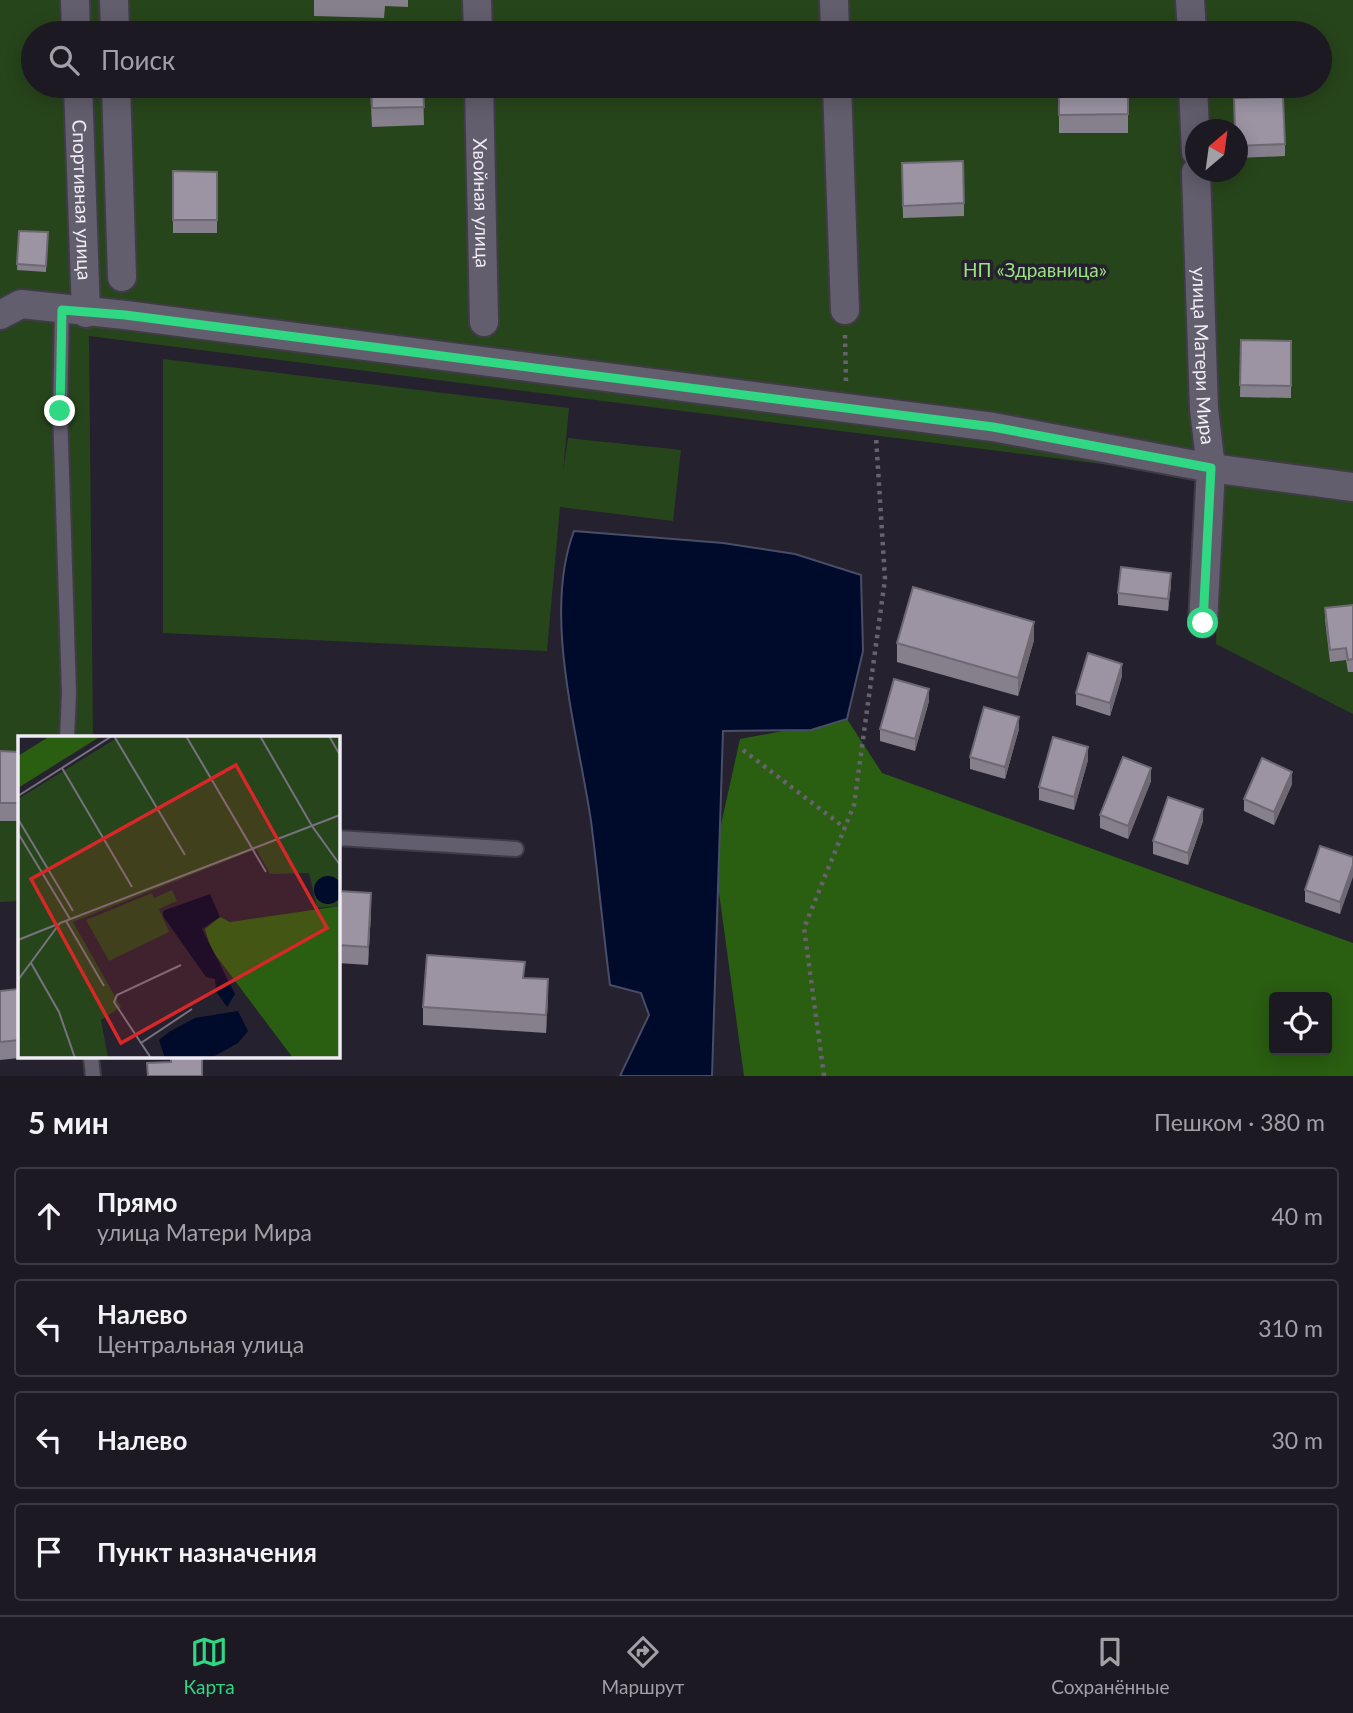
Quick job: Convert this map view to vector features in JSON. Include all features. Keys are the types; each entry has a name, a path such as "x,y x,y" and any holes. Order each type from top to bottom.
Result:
{"street":[{"path":"75,0 76,21"},
{"path":"114,0 115,21"},
{"path":"477,0 478,21"},
{"path":"834,0 835,21"},
{"path":"1190,0 1191,21"},
{"name":"Спортивная улица","path":"74,311 78,98"},
{"path":"117,98 122,277"},
{"name":"Хвойная улица","path":"479,98 485,322"},
{"path":"837,98 845,310"},
{"path":"1193,98 1194,119"},
{"name":"улица Матери Мира","path":"1196,182 1204,409 1211,468 1203,623"},
{"path":"7,307 125,315 993,427 1211,468 1353,487"}],"lane":[{"path":"67,736 69,692 60,411 74,311"},
{"path":"340,838 516,849"},
{"path":"91,1058 93,1076"}],"path":[{"path":"845,310 847,408"},
{"path":"824,1076 804,928 854,805 885,579 875,412"},
{"path":"743,750 845,828"}],"green space":[{"name":"НП «Здравница»","path":"0,0 1353,0 1353,714 1216,644 1220,479 89,336 93,736 18,736 18,901 0,902"},
{"path":"163,359 569,408 563,471 568,438 681,450 673,521 560,507 547,651 163,633"},
{"path":"847,719 882,773 1353,943 1353,1076 744,1076 714,856 740,739"}],"water":[{"path":"574,531 723,543 795,554 861,575 863,651 847,719 811,730 723,731 712,1076 620,1076 649,1015 641,993 610,985 591,821 571,713 562,636 561,599 565,564"}],"building":[{"path":"372,98 424,98 424,107 372,108"},
{"path":"1059,98 1128,98 1128,114 1059,115"},
{"path":"1234,98 1283,98 1285,144 1248,146 1248,119 1235,119"},
{"path":"963,161 964,203 903,206 902,163"},
{"path":"173,171 217,172 217,220 173,220"},
{"path":"19,231 48,232 46,266 17,264"},
{"path":"1241,340 1291,341 1291,386 1240,385"},
{"path":"1121,567 1171,573 1168,599 1118,593"},
{"path":"913,587 1034,622 1018,678 897,643"},
{"path":"1353,605 1353,659 1348,660 1346,648 1330,650 1325,608"},
{"path":"1088,653 1122,664 1110,703 1076,693"},
{"path":"894,679 929,689 915,739 880,729"},
{"path":"984,707 1019,717 1005,767 970,757"},
{"path":"1053,737 1088,747 1074,797 1039,787"},
{"path":"0,751 18,752 18,803 0,803"},
{"path":"1123,757 1151,768 1128,826 1100,815"},
{"path":"1262,758 1292,772 1274,812 1244,799"},
{"path":"1168,797 1203,809 1188,853 1153,841"},
{"path":"1320,846 1353,857 1353,865 1340,902 1305,890"},
{"path":"340,891 371,893 368,947 340,945"},
{"path":"427,955 525,962 523,978 548,979 546,1015 423,1007"},
{"path":"18,989 18,1040 0,1042 0,991"},
{"path":"171,1058 202,1058 202,1076 148,1076 147,1063 171,1062"}],"route":[{"path":"60,411 62,310 125,315 993,427 1211,468 1203,623"}]}
